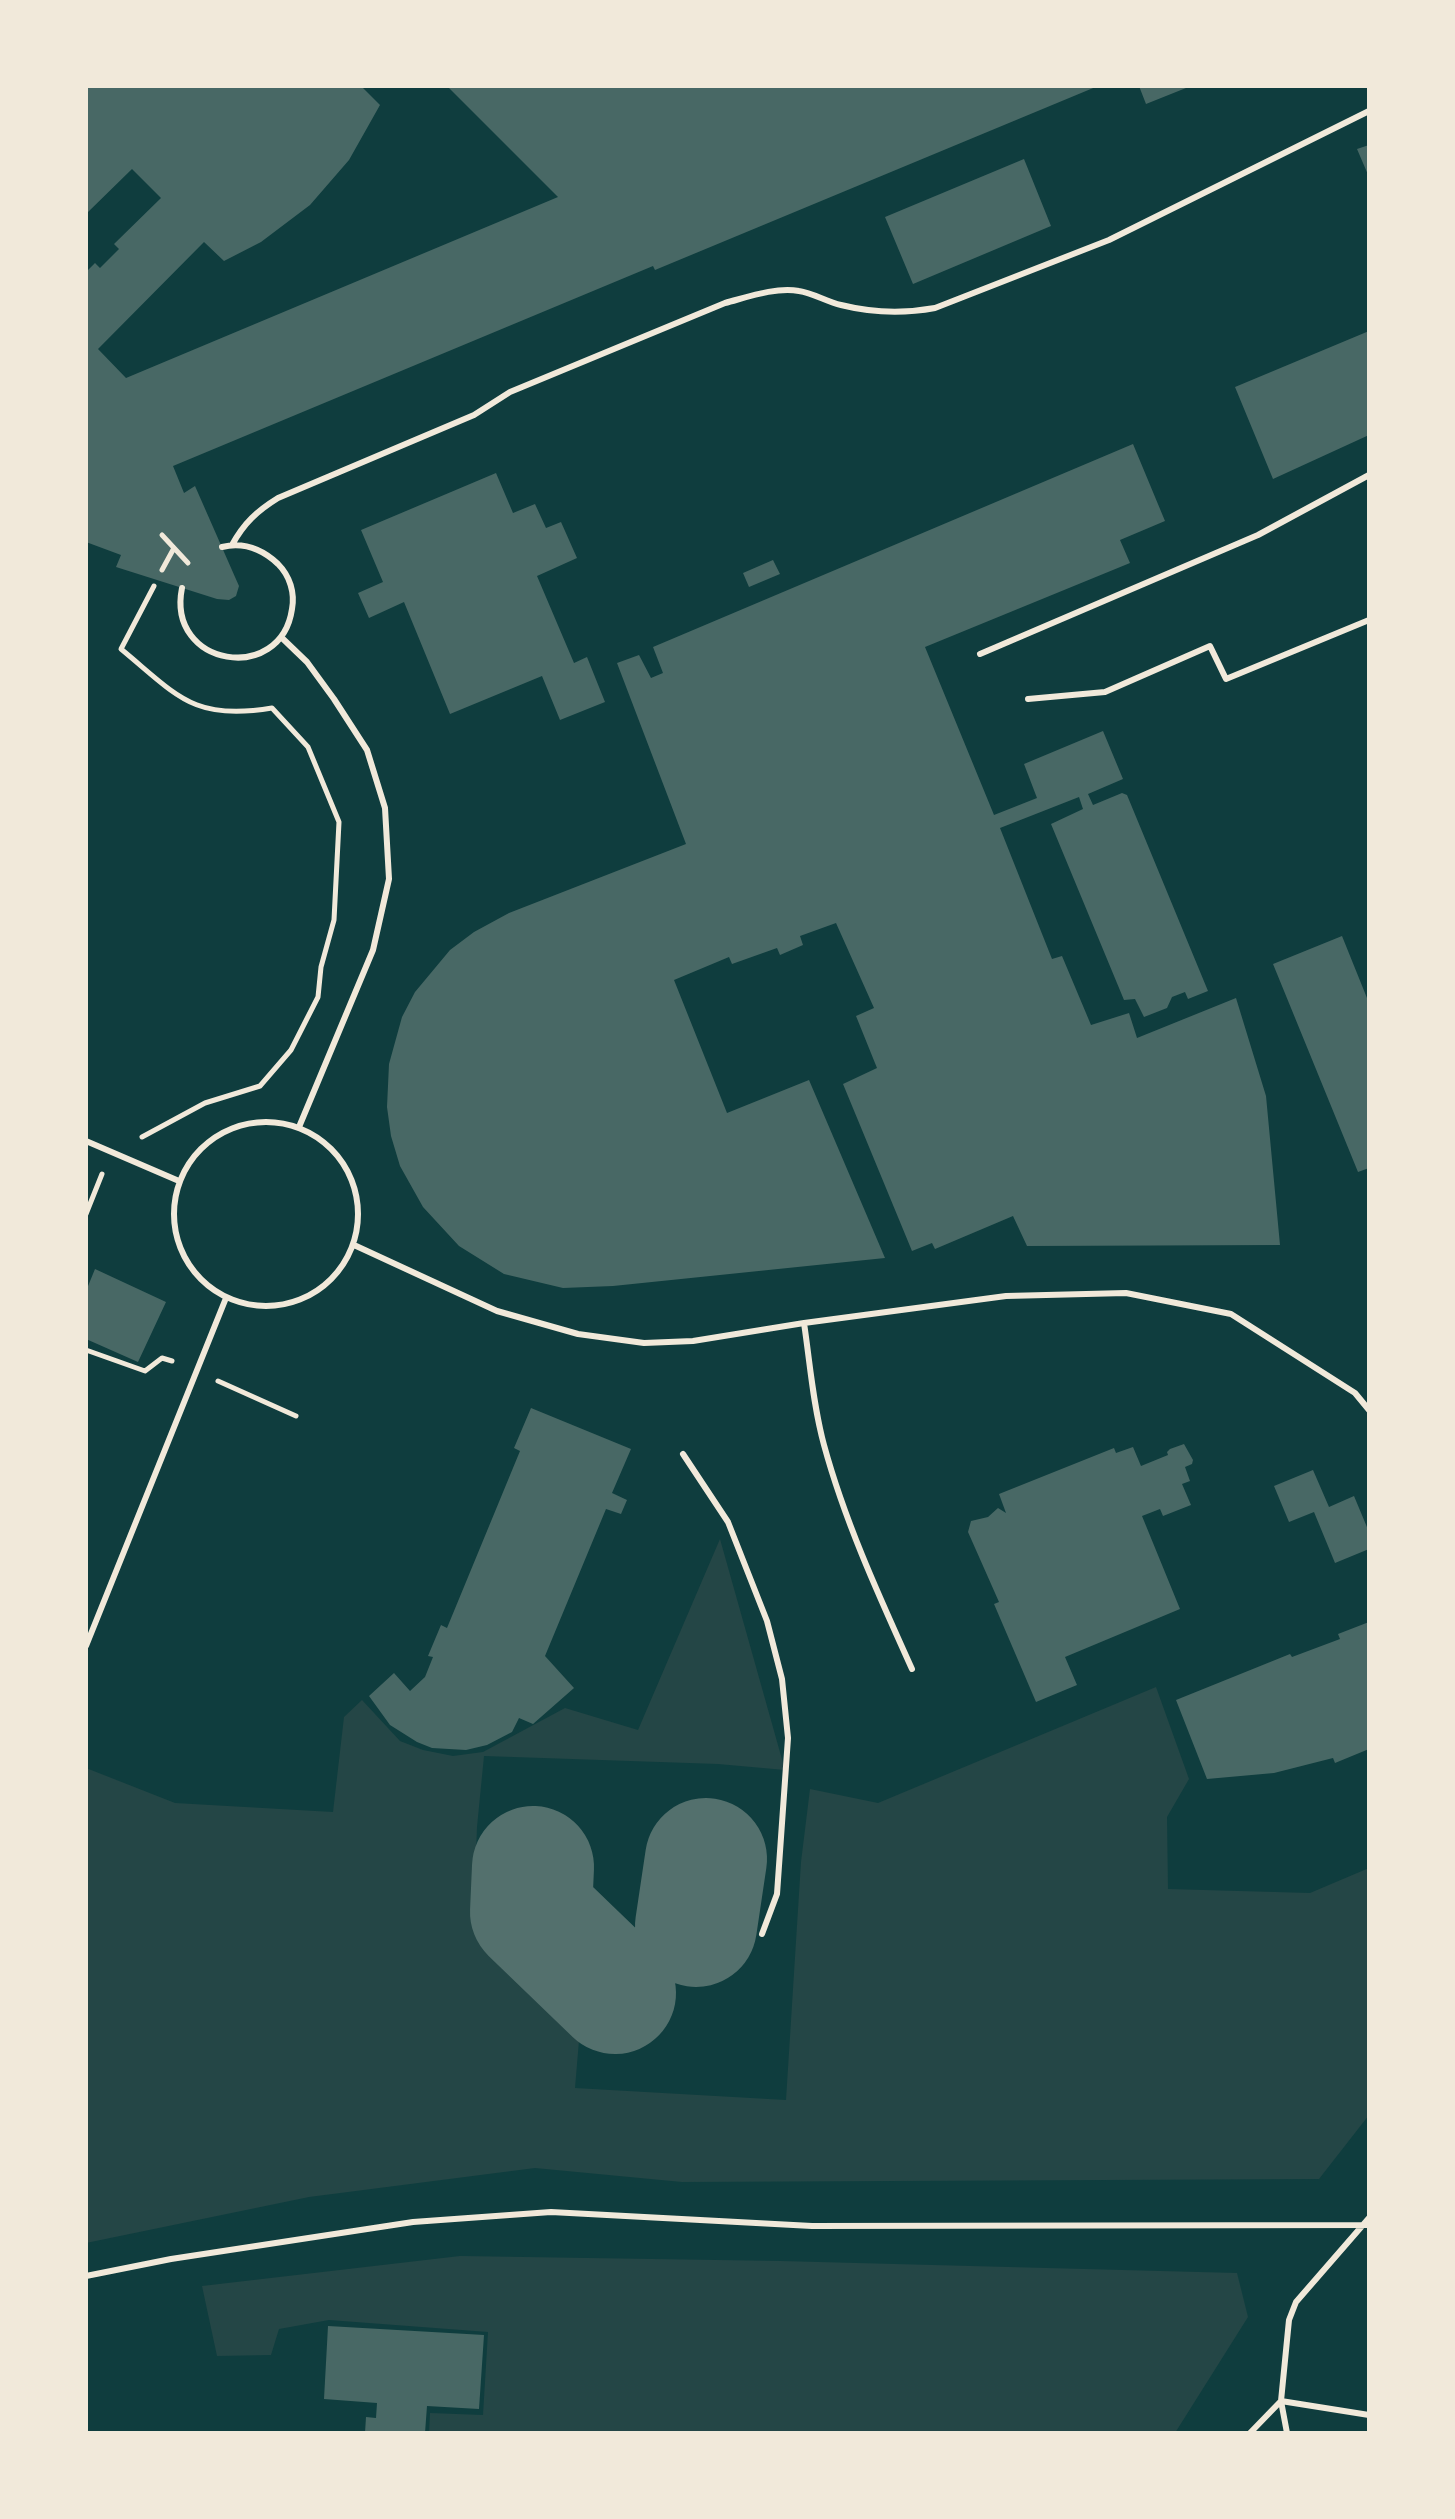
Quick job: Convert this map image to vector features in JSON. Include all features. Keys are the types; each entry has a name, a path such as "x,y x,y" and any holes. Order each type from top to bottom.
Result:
{"lane":[{"path":"232,545 241,528 256,511 278,498 474,415 510,392 725,303 762,293 799,291 840,305 883,313 906,314 935,308 1109,240 1369,111"},
{"path":"980,654 1258,535 1369,475"},
{"path":"182,588 182,617 189,633 201,647 217,655 234,659 252,656 268,649 281,637 291,621 293,602 291,584 282,567 268,555 251,547 222,547"},
{"path":"1028,699 1105,692 1210,646 1226,679 1369,620"},
{"path":"281,637 307,662 367,750 385,808 389,879 373,950 299,1127"},
{"path":"262,1121 299,1127 331,1147 352,1177 359,1213 354,1245 340,1270 309,1297 270,1307 226,1298 201,1282 179,1249 172,1215 179,1181 199,1149 226,1130 262,1121"},
{"path":"86,1141 179,1181"},
{"path":"354,1245 497,1311 578,1334 644,1343 681,1342 1006,1296 1126,1293 1231,1314 1355,1393 1369,1410"},
{"path":"86,1646 226,1298"},
{"path":"804,1323 820,1427 831,1467 871,1579 912,1669"},
{"path":"683,1454 728,1522 767,1621 782,1679 788,1738 777,1894 762,1934"},
{"path":"86,2276 171,2259 413,2222 551,2212 812,2226 1368,2223"},
{"path":"1287,2433 1281,2401 1289,2320 1296,2302 1368,2223"},
{"path":"1281,2401 1369,2415"},
{"path":"1250,2433 1281,2401"}],"path":[{"path":"162,535 192,567"},
{"path":"86,1214 111,1152 205,1103 260,1086 291,1050 318,997 321,967 334,920 339,822 308,747 272,708 238,713 186,702 121,649 174,548"}],"shaded area":[{"path":"720,1539 785,1770 718,1764 484,1756 474,1907 581,2017 575,2088 786,2100 801,1862 810,1789 878,1803 1156,1687 1189,1779 1167,1817 1168,1889 1310,1893 1369,1868 1369,2115 1319,2179 682,2182 535,2168 309,2197 86,2243 86,1768 175,1803 333,1812 344,1717 362,1700 400,1741 453,1756 483,1752 565,1708 638,1730"},
{"path":"460,2256 1237,2273 1248,2317 1175,2433 429,2433 430,2413 483,2415 488,2332 329,2320 279,2329 271,2355 217,2356 202,2286"}],"building":[{"path":"86,86 361,86 380,105 349,160 310,205 261,242 224,261 204,242 98,349 126,378 558,197 447,86 1098,86 655,270 653,266 173,466 184,493 195,486 239,586 236,596 229,600 217,599 116,567 121,555 86,542 86,272 95,263 100,268 119,249 114,244 161,198 132,169 86,214"},
{"path":"1139,86 1191,86 1146,104"},
{"path":"1369,145 1369,177 1357,149"},
{"path":"1024,159 1051,226 913,284 885,217"},
{"path":"1369,331 1369,435 1273,479 1235,387"},
{"path":"1133,444 1165,521 1120,540 1130,563 925,647 994,815 1037,798 1024,764 1103,731 1123,779 1088,794 1093,805 1122,793 1127,795 1208,991 1188,999 1185,992 1172,997 1167,1008 1144,1017 1135,999 1124,1000 1051,824 1083,809 1079,797 1000,828 1052,959 1062,956 1091,1025 1129,1013 1137,1038 1236,998 1266,1096 1280,1245 1027,1246 1013,1216 935,1249 932,1243 912,1251 843,1084 877,1068 856,1016 874,1008 836,923 800,936 803,945 780,955 777,948 732,964 729,957 674,980 727,1113 809,1080 885,1258 613,1286 563,1288 504,1274 459,1246 423,1207 400,1166 387,1107 389,1064 402,1017 415,992 450,950 474,932 509,913 686,844 617,663 639,655 651,678 663,673 653,647"},
{"path":"496,473 513,513 535,504 546,528 561,522 577,558 537,576 574,663 587,657 605,702 560,720 542,676 450,714 404,602 369,618 358,593 383,582 361,530"},
{"path":"773,560 780,574 749,587 743,573"},
{"path":"1342,936 1369,1003 1369,1168 1358,1172 1273,964"},
{"path":"95,1269 166,1302 138,1362 86,1339 86,1291"},
{"path":"531,1408 631,1449 612,1493 627,1500 621,1514 606,1509 545,1656 574,1688 533,1724 519,1718 512,1732 487,1745 466,1750 432,1748 390,1725 369,1696 394,1673 410,1691 425,1677 433,1657 428,1656 441,1625 447,1628 520,1451 514,1448"},
{"path":"1184,1444 1193,1460 1185,1467 1190,1481 1182,1484 1191,1505 1163,1516 1160,1509 1142,1516 1180,1609 1065,1657 1077,1685 1036,1702 994,1604 999,1602 968,1532 971,1521 988,1517 998,1508 1006,1513 999,1494 1114,1448 1116,1453 1133,1447 1141,1466 1168,1455 1170,1449"},
{"path":"1313,1470 1329,1507 1354,1496 1369,1532 1369,1549 1335,1563 1314,1512 1289,1522 1274,1486"},
{"path":"1369,1622 1369,1749 1335,1763 1333,1758 1274,1773 1207,1779 1176,1700 1290,1654 1292,1657 1340,1639 1338,1634"},
{"path":"328,2326 484,2335 479,2409 427,2406 425,2433 365,2433 366,2417 376,2418 377,2403 324,2399"}],"taxiway":[{"path":"696,1926 706,1859"},
{"path":"533,1867 531,1912 615,1993"}]}
